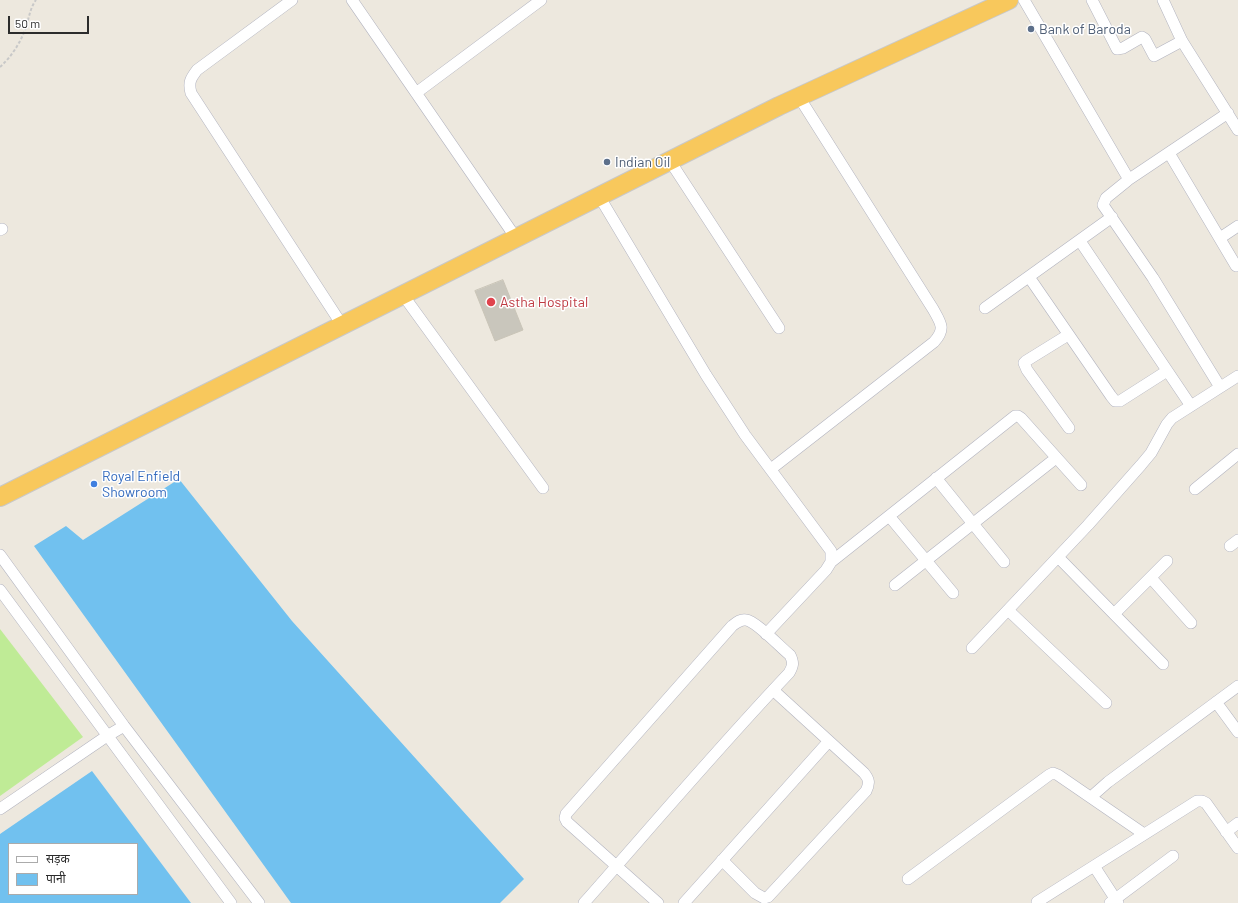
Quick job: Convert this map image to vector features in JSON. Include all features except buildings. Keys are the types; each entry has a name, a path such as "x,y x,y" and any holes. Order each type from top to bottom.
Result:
{"highway":[{"path":"0,496 799,97 1005,1"}],"street":[{"path":"292,0 197,70 190,78 189,86 191,93 342,325"},
{"path":"352,0 516,238"},
{"path":"416,92 541,0"},
{"path":"1024,0 1128,180"},
{"path":"1092,0 1118,49 1123,48 1142,37 1145,39 1154,56 1182,41"},
{"path":"1163,0 1182,41 1238,130"},
{"path":"771,469 934,342 941,335 942,329 940,321 933,309 799,97"},
{"path":"1220,388 1154,278 1103,205 1103,202 1128,180 1228,113"},
{"path":"1169,152 1236,266"},
{"path":"670,161 779,328"},
{"path":"599,196 688,346 745,435 831,551 831,562"},
{"path":"985,308 1112,217"},
{"path":"1220,238 1238,226"},
{"path":"1080,241 1191,406"},
{"path":"1029,277 1115,401 1120,401 1167,371"},
{"path":"403,294 543,488"},
{"path":"1068,334 1026,361 1024,364 1069,428"},
{"path":"972,648 1058,557 1141,465 1157,443 1167,424 1172,418 1238,376"},
{"path":"766,634 826,570 831,562 1015,416 1021,418 1081,485"},
{"path":"1195,489 1238,454"},
{"path":"895,585 1056,458"},
{"path":"936,478 1004,562"},
{"path":"889,516 954,593"},
{"path":"0,555 124,726 259,903"},
{"path":"1058,557 1163,664"},
{"path":"1114,614 1167,561"},
{"path":"1151,578 1191,623"},
{"path":"0,590 230,903"},
{"path":"1008,610 1106,703"},
{"path":"584,903 616,866 670,804 789,673 793,666 790,655 754,623 746,620 738,621 732,626 566,814 565,818 567,822 616,866 658,903"},
{"path":"1091,797 1108,782 1238,686"},
{"path":"722,860 755,892 764,898 768,897 866,791 869,785 869,779 864,773 773,690"},
{"path":"1216,702 1238,732"},
{"path":"0,809 124,726"},
{"path":"684,903 829,741"},
{"path":"908,879 1053,773 1091,797 1144,834"},
{"path":"1037,902 1198,801 1206,803 1238,848"},
{"path":"1226,832 1238,824"},
{"path":"1094,866 1115,902 1173,856"}],"path":[{"path":"0,67 18,45 23,36 32,6 36,0"}],"green space":[{"path":"0,629 83,737 0,796"}],"water":[{"path":"179,479 292,621 524,879 500,903 291,903 34,546 66,526 83,540"},
{"path":"92,771 191,903 0,903 0,834"}],"place":[{"name":"Bank of Baroda","path":"1031,29"},
{"name":"Indian Oil","path":"607,162"},
{"name":"Astha Hospital","path":"491,302"},
{"name":"Royal Enfield Showroom","path":"94,484"}]}
